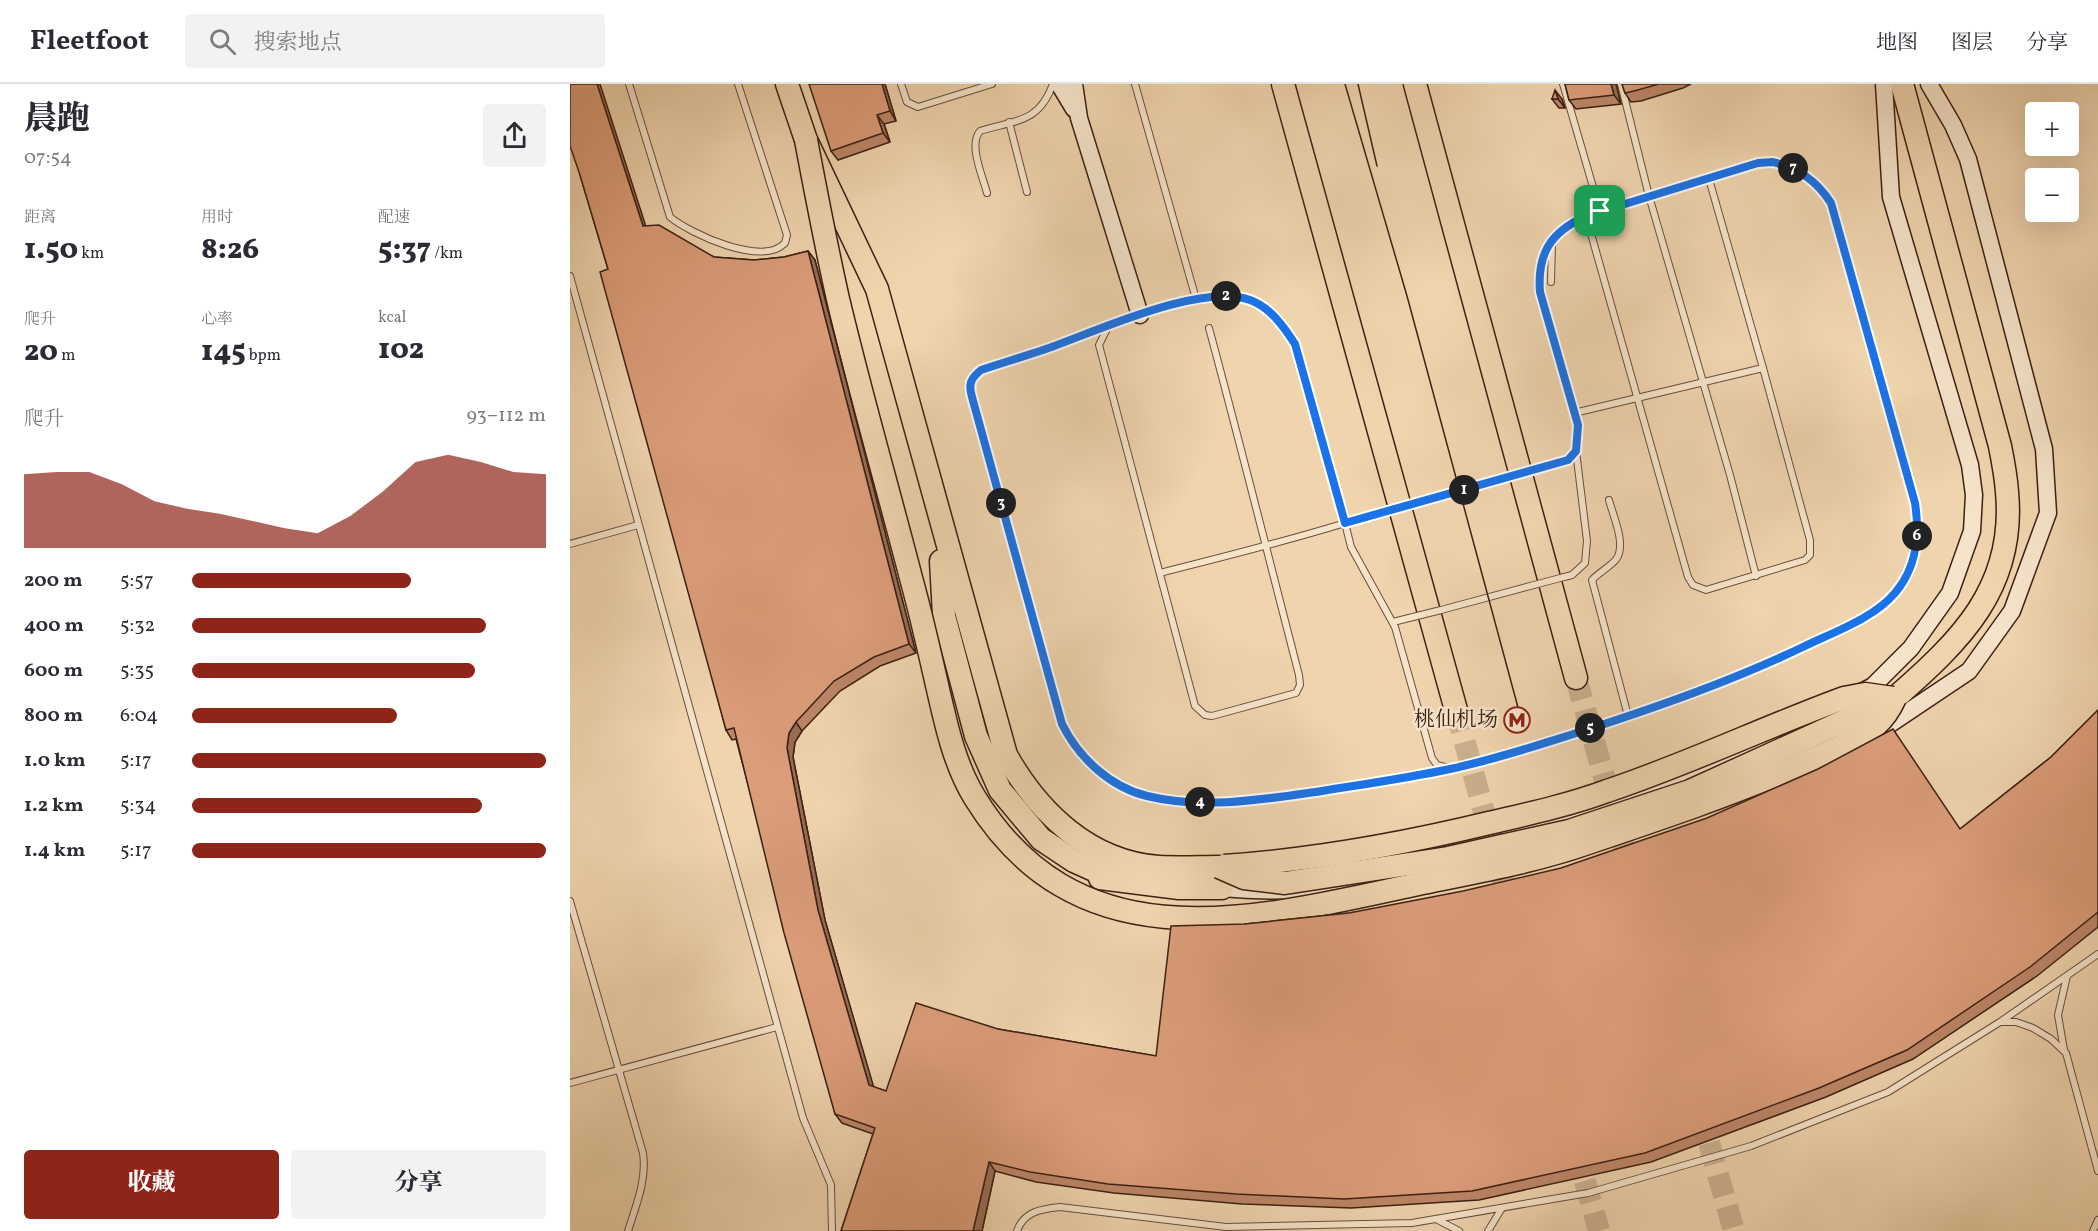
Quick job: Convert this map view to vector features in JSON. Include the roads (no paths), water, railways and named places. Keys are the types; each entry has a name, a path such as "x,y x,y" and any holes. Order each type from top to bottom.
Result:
{"highway":[{"path":"787,84 806,140 877,289 994,721 1006,754 1022,784 1054,821 1094,847 1134,863 1220,877"},
{"path":"1283,84 1456,710"},
{"path":"1415,84 1576,678"},
{"path":"806,140 838,299 923,622 944,716 961,773 974,798 1014,850 1052,881 1087,900 1123,912 1160,917 1255,914 1355,898 1569,850 1721,798 1843,746 1879,723 1889,711 1895,698 1958,640 1989,595 1998,570 2007,517 2008,494 2000,446 1902,84"},
{"path":"938,512 944,616 976,736 991,772 1013,809 1041,840 1065,856 1114,879"},
{"path":"974,798 1021,840 1093,877 1169,888 1279,862 1430,837 1537,812 1606,792 1719,750 1844,698 1865,694 1895,698"}],"street":[{"path":"1059,84 1079,118"},
{"path":"1074,84 1079,118 1140,315"},
{"path":"1220,877 1574,816 1755,751 1873,686 1911,648 1950,593 1972,531 1974,495 1970,465 1891,197 1884,84"},
{"path":"1220,877 1264,892 1312,890 1439,874 1593,846 1743,795 1858,743 1903,717 1969,671 2012,611 2036,551 2048,513 2044,449 1968,159 1953,125 1929,84"}],"lane":[{"path":"629,84 670,217 683,228 732,247 772,250 785,243 787,235 738,84"},
{"path":"901,84 907,102 914,107 992,84"},
{"path":"965,84 968,92"},
{"path":"987,193 975,147 976,135 980,131 1025,118 1043,108 1053,84"},
{"path":"1135,84 1196,299"},
{"path":"1563,84 1600,211"},
{"path":"1621,84 1649,196 1704,384 1756,576"},
{"path":"1009,122 1027,192"},
{"path":"1393,622 1572,575 1585,563 1587,541 1576,451 1578,439 1574,413 1540,292 1539,276 1543,255 1552,239 1564,226 1600,211 1758,163 1773,162 1806,175 1820,185 1831,203 1915,503 1918,526 1916,550 1907,574 1894,594 1849,625 1748,674 1628,716 1452,769 1272,798 1192,802 1148,796 1123,787 1098,770 1076,748 1062,724 969,388 971,381 981,370 1109,325 1196,299 1228,296 1250,300 1264,308 1284,327 1295,344 1351,547 1393,622 1432,758 1437,765 1452,769"},
{"path":"1586,216 1688,577 1693,585 1706,590 1756,576 1805,560 1810,555 1811,547 1709,179"},
{"path":"1551,282 1549,262 1552,239"},
{"path":"570,276 803,1118 831,1185 832,1231"},
{"path":"1109,325 1099,345 1195,706 1200,712 1212,716 1288,697 1296,693 1300,685 1209,328"},
{"path":"1574,413 1704,384 1763,368"},
{"path":"1160,573 1533,471 1568,460 1576,451"},
{"path":"1609,501 1621,547 1617,560 1602,569 1592,580 1628,716"},
{"path":"570,544 638,525"},
{"path":"570,901 645,1167 628,1231"},
{"path":"1017,1231 1020,1223 1036,1210 1060,1207 1226,1227 1412,1223 1588,1193 1751,1146 1888,1092 2000,1022 2098,954"},
{"path":"2067,976 2058,1015 2098,1171"},
{"path":"2000,1022 2016,1022 2033,1028 2051,1039 2066,1053"},
{"path":"570,1083 777,1027"},
{"path":"1488,1231 1502,1208"},
{"path":"1436,1219 1459,1231"},
{"path":"2092,1231 2098,1220"}],"tunnel":[{"path":"1576,678 1632,875"},
{"path":"1456,710 1511,911"},
{"path":"1700,1111 1734,1231"},
{"path":"1576,1149 1599,1231"}],"tram line":[{"path":"1345,84 1407,296 1523,726"},
{"path":"1358,84 1377,166"}],"place":[{"name":"桃仙机场","path":"1517,720"}]}
